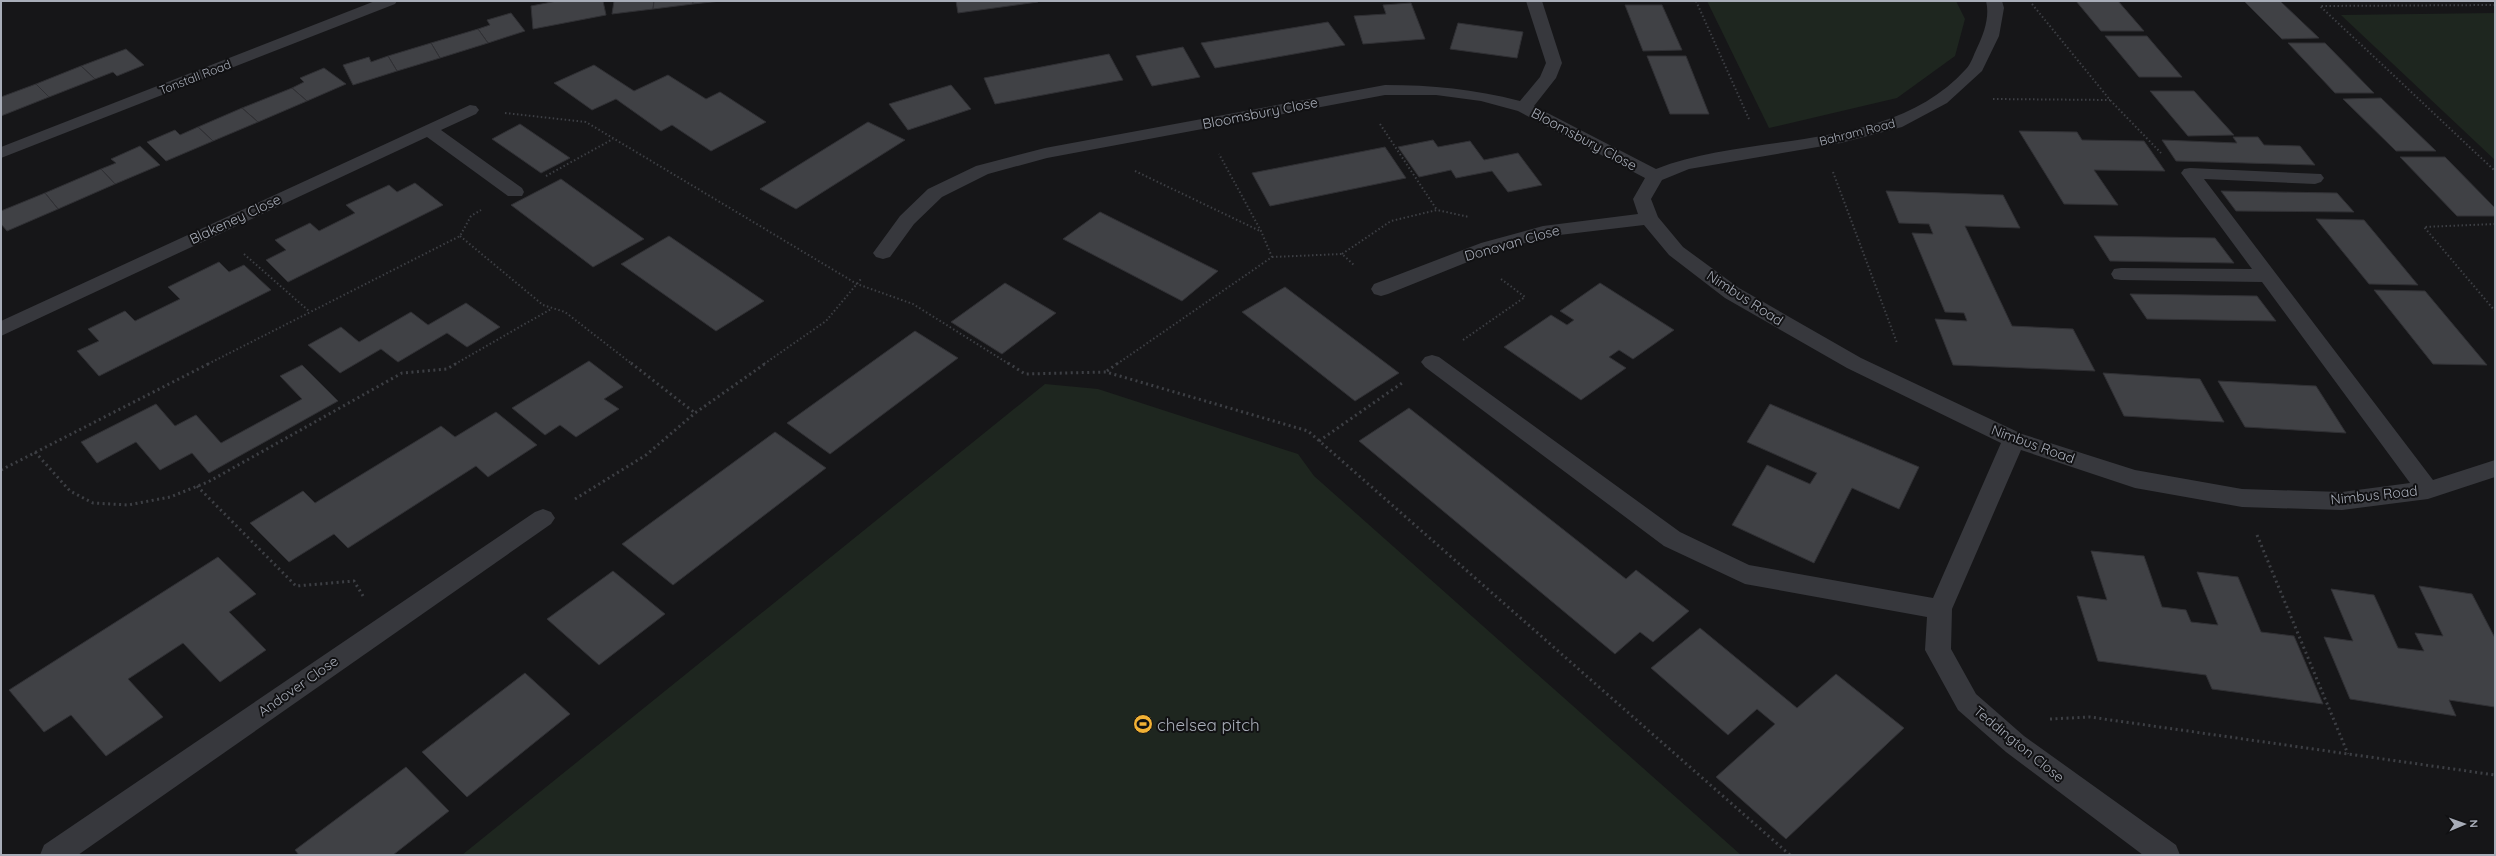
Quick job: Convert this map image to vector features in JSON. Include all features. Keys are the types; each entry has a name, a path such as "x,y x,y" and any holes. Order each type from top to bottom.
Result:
{"street":[{"name":"Tonstall Road","path":"1,153 389,1"},
{"path":"1524,108 1548,78 1554,63 1534,1"},
{"name":"Bahram Road","path":"1655,176 1685,164 1821,142 1896,123 1941,99 1974,71 1991,36 1996,8 1994,1"},
{"name":"Bloomsbury Close","path":"883,253 907,220 935,193 982,170 1045,153 1385,90 1436,90 1481,96 1524,108 1655,176"},
{"name":"Blakeney Close","path":"1,329 470,110"},
{"path":"428,129 515,192"},
{"path":"2190,173 2316,178"},
{"path":"2190,173 2428,490"},
{"name":"Nimbus Road","path":"1655,176 1642,199 1649,220 1676,251 1732,293 1854,364 2014,440 2135,479 2242,498 2342,501 2428,490 2493,473"},
{"name":"Donovan Close","path":"1381,289 1488,247 1550,230 1649,220"},
{"path":"2121,274 2266,276"},
{"path":"1432,362 1672,539 1744,574 1940,609"},
{"name":"Teddington Close","path":"2014,440 1940,609 1938,650 1967,702 2015,744 2166,855"},
{"name":"Andover Close","path":"54,855 543,518"}],"path":[{"path":"1696,1 1764,151"},
{"path":"2029,1 2110,100 2161,153 2190,173"},
{"path":"2495,5 2320,6 2495,171"},
{"path":"1360,94 1437,210"},
{"path":"1941,99 2110,100"},
{"path":"470,110 586,122 857,284 913,304 1024,374 1106,372 1308,431 1790,855"},
{"path":"1202,124 1261,231 1272,257"},
{"path":"1,470 460,236 471,216 614,139"},
{"path":"1821,142 1915,393"},
{"path":"1082,146 1261,231"},
{"path":"1106,372 1272,257 1342,254 1391,221 1437,210 1494,223 1512,240"},
{"path":"2495,224 2424,227 2495,311"},
{"path":"215,229 310,312"},
{"path":"460,236 543,305 551,309 565,312 694,413"},
{"path":"543,518 646,455 694,413 826,321 883,253"},
{"path":"1342,254 1381,289"},
{"path":"34,452 70,491 93,503 128,505 170,497 197,486 402,373 446,369 551,309"},
{"path":"197,486 296,586 354,581 381,629"},
{"path":"2242,498 2348,754"},
{"path":"1996,728 2051,719 2090,717 2495,775"}],"shaded area":[{"path":"1707,1 1956,1 1965,19 1955,56 1897,98 1769,128"},
{"path":"2495,13 2495,160 2341,15"},
{"path":"1045,384 1098,389 1298,454 1314,476 1741,855 462,855"}],"building":[{"path":"557,1 603,1 606,15 533,29 531,6"},
{"path":"614,1 654,1 653,9 612,14"},
{"path":"654,1 693,1 693,4 653,9"},
{"path":"693,1 721,1 693,4"},
{"path":"956,1 1038,1 1038,2 958,13"},
{"path":"2076,1 2118,1 2144,31 2101,31"},
{"path":"2244,1 2280,1 2319,38 2282,39"},
{"path":"1411,3 1425,39 1363,44 1354,16 1386,14 1383,5"},
{"path":"1625,5 1662,5 1682,50 1643,51"},
{"path":"511,13 525,31 488,43 478,29 490,25 487,20"},
{"path":"1328,22 1345,45 1215,68 1201,43"},
{"path":"1458,23 1523,32 1517,58 1450,49"},
{"path":"478,29 488,43 440,58 431,43"},
{"path":"2105,36 2147,36 2182,77 2139,77"},
{"path":"431,43 440,58 397,71 388,56"},
{"path":"2288,43 2325,43 2374,93 2335,93"},
{"path":"1183,47 1200,77 1152,86 1136,56"},
{"path":"126,49 144,65 117,76 113,72 95,79 81,66"},
{"path":"1109,54 1123,80 995,104 984,78"},
{"path":"388,56 397,71 353,85 343,65 369,57 371,62"},
{"path":"1647,56 1686,56 1709,114 1670,114"},
{"path":"594,65 634,91 668,75 706,99 720,92 766,122 711,151 672,125 661,131 616,99 592,110 554,83"},
{"path":"81,66 95,79 49,97 36,84"},
{"path":"324,68 346,84 307,101 292,88 304,82 300,78"},
{"path":"36,84 49,97 1,116 1,97"},
{"path":"951,85 971,109 908,130 889,104"},
{"path":"292,88 307,101 258,122 242,108"},
{"path":"2150,91 2194,91 2234,135 2188,136"},
{"path":"2381,98 2436,151 2396,151 2343,99"},
{"path":"242,108 258,122 213,141 198,127"},
{"path":"868,122 905,140 796,209 760,189"},
{"path":"520,124 570,158 541,173 492,139"},
{"path":"198,127 213,141 166,161 147,142 175,130 180,135"},
{"path":"2019,131 2077,132 2082,140 2144,141 2165,171 2094,170 2118,205 2064,204"},
{"path":"2233,137 2258,137 2264,145 2300,146 2315,165 2176,161 2162,140 2237,143"},
{"path":"1433,140 1438,147 1470,141 1484,160 1518,153 1542,185 1508,192 1492,171 1456,178 1451,170 1419,177 1398,147"},
{"path":"140,146 160,165 115,184 101,169 116,163 111,159"},
{"path":"1385,147 1406,178 1270,206 1252,173"},
{"path":"2400,157 2445,157 2495,208 2495,216 2457,216"},
{"path":"101,169 115,184 58,209 45,193"},
{"path":"561,179 644,239 593,267 511,205"},
{"path":"415,183 443,205 288,282 266,260 286,250 275,240 310,223 319,231 355,213 346,205 389,185 397,192"},
{"path":"1886,191 2003,195 2020,228 1965,226 2012,326 2073,329 2095,371 1953,365 1935,319 1967,321 1964,313 1945,312 1912,233 1933,234 1929,224 1899,223"},
{"path":"2221,191 2337,193 2354,212 2236,211"},
{"path":"45,193 58,209 7,231 1,224 1,211"},
{"path":"1100,212 1218,271 1182,301 1063,239"},
{"path":"2316,219 2364,220 2418,285 2369,284"},
{"path":"669,236 764,301 716,331 621,264"},
{"path":"2094,236 2215,238 2234,263 2110,261"},
{"path":"219,262 229,272 244,265 271,290 99,376 77,351 99,341 88,329 125,311 135,321 180,299 168,287"},
{"path":"1005,283 1056,313 1002,354 951,322"},
{"path":"1600,283 1674,330 1633,359 1619,350 1609,357 1626,368 1581,400 1504,347 1551,315 1567,325 1574,320 1560,311"},
{"path":"1285,287 1399,373 1355,401 1242,312"},
{"path":"2374,290 2425,291 2487,365 2433,364"},
{"path":"2130,294 2257,296 2276,321 2147,319"},
{"path":"466,303 500,327 467,347 447,333 398,362 381,349 340,373 308,345 341,327 359,342 411,312 428,325"},
{"path":"915,331 958,358 830,454 787,423"},
{"path":"589,361 623,387 604,399 619,409 576,437 560,425 545,435 512,408"},
{"path":"302,365 338,401 209,473 192,453 160,470 136,442 97,463 81,442 156,404 175,426 196,415 221,443 302,399 280,376"},
{"path":"2103,373 2200,379 2224,422 2124,416"},
{"path":"2218,381 2316,386 2346,433 2245,427"},
{"path":"1770,404 1919,467 1899,509 1852,488 1814,563 1732,525 1767,465 1810,484 1817,473 1747,442"},
{"path":"1409,408 1626,579 1636,570 1689,611 1653,642 1640,632 1615,654 1359,441"},
{"path":"496,412 537,445 488,477 476,466 348,548 334,534 289,562 250,523 303,491 315,503 441,426 455,437"},
{"path":"775,432 826,468 673,585 622,544"},
{"path":"2091,551 2144,556 2162,607 2186,610 2191,622 2218,625 2197,572 2238,577 2261,632 2294,636 2323,704 2212,689 2206,675 2098,661 2077,596 2107,600"},
{"path":"218,557 256,594 229,612 266,650 220,682 183,643 128,679 163,717 106,756 71,715 44,732 9,690"},
{"path":"613,571 665,614 599,665 547,619"},
{"path":"2419,586 2472,594 2495,638 2495,707 2449,700 2456,716 2350,699 2324,637 2353,641 2331,589 2374,595 2398,648 2424,651 2415,633 2443,636"},
{"path":"1700,628 1797,708 1836,674 1904,728 1786,839 1716,777 1775,724 1757,709 1728,735 1651,668"},
{"path":"525,673 570,714 467,797 422,752"},
{"path":"406,767 449,811 393,855 299,855 295,850"}],"place":[{"name":"chelsea pitch","path":"1143,724"}]}
